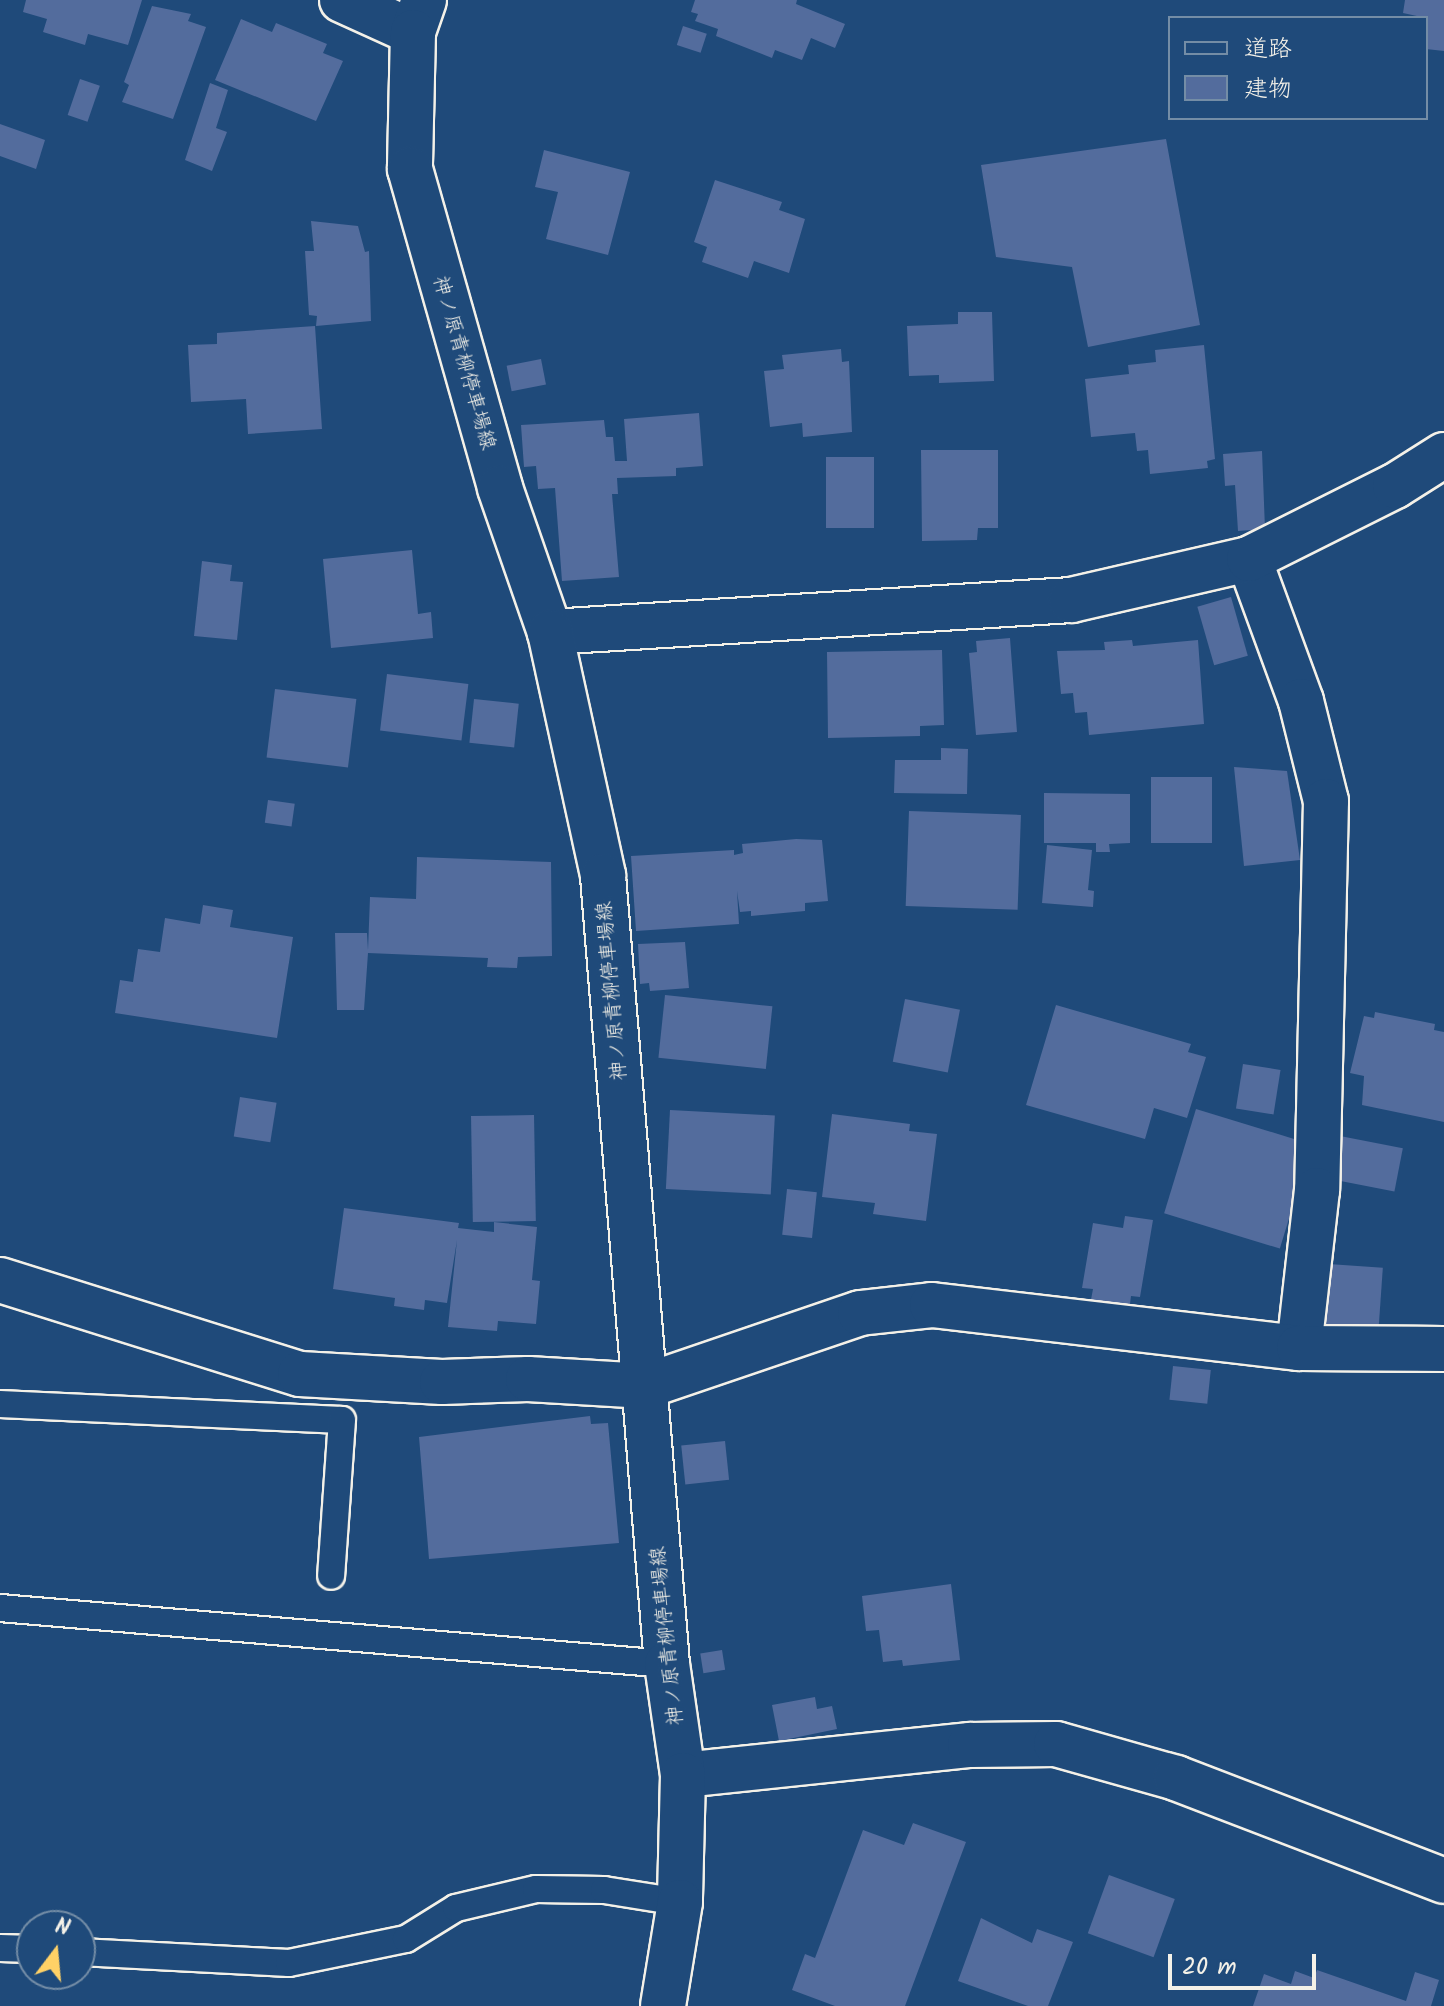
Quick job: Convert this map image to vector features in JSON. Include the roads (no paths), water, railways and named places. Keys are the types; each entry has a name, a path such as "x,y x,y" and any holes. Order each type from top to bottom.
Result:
{"street":[{"path":"342,0 419,16"},
{"name":"神ノ原青柳停車場線","path":"419,16 410,169 500,488 550,632 603,876 667,1664 683,1775 680,1902 663,2006"},
{"path":"550,632 1071,600 1249,559 1395,486 1444,455"},
{"path":"1249,559 1301,701 1326,801 1317,1190 1299,1348"},
{"path":"0,1280 300,1374 646,1386 860,1313 932,1305 1299,1348 1444,1349"},
{"path":"683,1775 970,1745 1056,1744 1176,1778 1444,1881"}],"lane":[{"path":"294,1418 300,1374"},
{"path":"0,1404 342,1420 331,1576"},
{"path":"0,1608 667,1664"},
{"path":"96,1953 289,1963 406,1939 456,1908 536,1889 604,1890 680,1902"}]}
